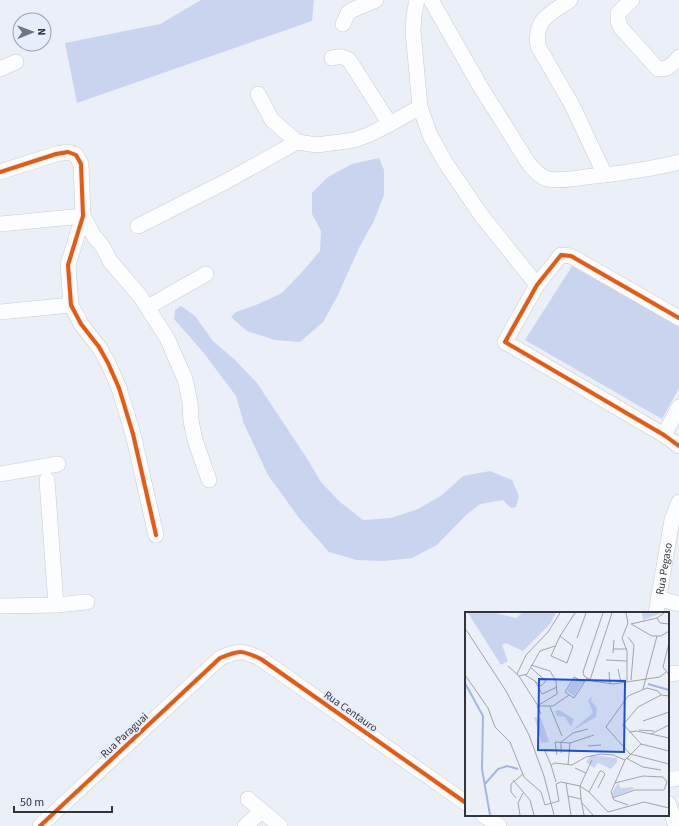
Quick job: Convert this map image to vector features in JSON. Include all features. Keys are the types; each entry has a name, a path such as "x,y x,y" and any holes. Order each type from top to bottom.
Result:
{"street":[{"path":"343,24 348,13 352,10 376,0"},
{"path":"417,0 413,31 420,107 430,135 445,162 481,215 537,285"},
{"path":"431,0 480,86 529,164 537,173 547,178 561,180 605,175 679,162"},
{"path":"570,0 542,20 536,35 538,46 572,105 605,175"},
{"path":"632,0 618,13 618,21 621,28 658,69 666,69 670,67 679,57"},
{"path":"332,58 338,56 345,57 349,60 390,124"},
{"path":"0,69 16,62"},
{"path":"258,94 272,120 297,142 317,145 354,140 368,135 420,107"},
{"path":"138,226 225,182 297,142"},
{"path":"0,172 56,154 68,152 76,155 81,164 83,216 68,265 71,305 81,324 99,347 119,388 133,434 156,535"},
{"path":"0,224 83,216"},
{"path":"83,216 94,236 103,246 110,261 148,307 168,338 185,379 190,402 191,421 195,440 209,480"},
{"path":"679,318 571,256 560,255 537,285 505,342 679,446"},
{"path":"148,307 206,274"},
{"path":"0,312 71,305"},
{"path":"664,436 679,407"},
{"path":"0,474 58,464"},
{"path":"47,480 56,604"},
{"name":"Rua Pegaso","path":"656,612 672,520 679,502"},
{"path":"658,598 679,604"},
{"path":"0,606 87,602"},
{"name":"Rua Centauro","path":"220,658 236,652 249,653 262,659 465,802"},
{"name":"Rua Paraguai","path":"40,826 220,658"},
{"path":"669,674 679,673"},
{"path":"669,780 679,778"},
{"path":"248,799 280,826"},
{"path":"669,806 676,826"},
{"path":"245,826 262,811"},
{"path":"484,816 498,826"}],"shaded area":[{"path":"201,0 314,0 312,21 77,103 65,43 160,24"},
{"path":"379,158 384,170 384,195 374,221 360,246 337,297 323,322 300,342 275,340 247,331 231,317 236,312 282,293 320,251 321,231 312,214 312,193 328,177 352,164"},
{"path":"572,266 679,327 679,388 662,419 525,340"},
{"path":"181,306 195,316 213,341 235,360 257,383 321,482 340,502 363,520 391,518 418,509 442,495 463,476 490,471 512,480 519,496 516,507 511,508 503,500 480,504 465,516 437,545 412,558 384,561 357,560 329,552 299,518 268,475 244,424 236,396 203,352 174,319 175,310"}],"cycle path":[{"path":"0,172 56,154 68,152 76,155 81,164 83,216 68,265 71,305 81,324 99,347 119,388 133,434 156,535"},
{"path":"679,318 571,256 561,255 537,285 505,342 664,435 679,446"},
{"path":"40,826 220,658 237,652 249,654 261,659 465,802"}]}
